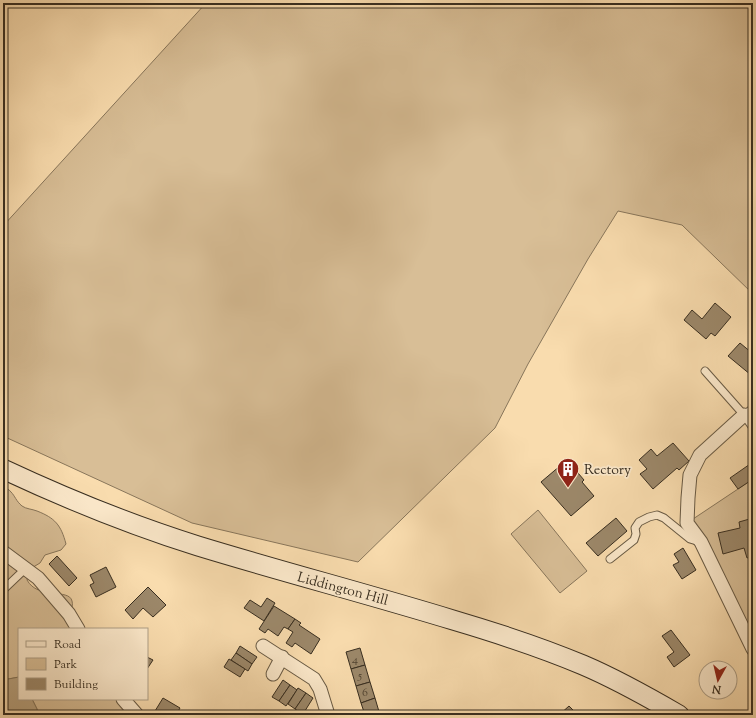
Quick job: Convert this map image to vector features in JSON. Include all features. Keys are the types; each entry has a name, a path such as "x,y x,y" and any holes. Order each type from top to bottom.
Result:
{"main road":[{"name":"Liddington Hill","path":"3,469 77,503 168,536 527,643 584,666 640,693 679,715"}],"street":[{"path":"748,412 700,455 690,475 687,523 701,542 753,649"},
{"path":"3,552 38,578 69,614 77,628"},
{"path":"263,646 308,674 316,683 328,715"},
{"path":"273,674 282,657"},
{"path":"124,700 137,715"}],"lane":[{"path":"705,371 748,412 753,428"},
{"path":"610,559 634,540 636,534 635,528 639,522 657,515 664,518 690,539 701,542"},
{"path":"3,590 25,569"}],"green space":[{"path":"206,3 753,3 753,294 682,225 618,211 588,259 528,364 495,428 358,562 192,523 3,436 3,226"},
{"path":"753,479 753,649 687,523"},
{"path":"3,486 10,491 22,506 48,516 56,523 62,532 66,544 61,550 45,555 40,563 30,569 27,580 38,590 70,597 72,606 71,628 18,628 18,677 3,680"},
{"path":"538,510 587,571 560,593 511,534"},
{"path":"32,700 120,700 133,715 37,715 37,709"}],"shaded area":[{"path":"18,677 18,700 32,700 37,709 37,715 3,715 3,680"}],"building":[{"path":"715,303 731,317 715,336 711,333 706,339 684,320 692,310 702,319"},
{"path":"740,343 752,353 753,352 753,372 751,375 728,356"},
{"path":"673,443 689,461 679,470 677,468 653,489 640,474 647,469 639,460 651,449 657,456"},
{"name":"Rectory","path":"567,460 584,480 582,482 594,496 571,516 541,482"},
{"path":"753,462 753,479 738,489 730,478"},
{"path":"616,518 627,531 598,556 586,543"},
{"path":"753,518 753,556 747,558 744,548 723,554 718,533 740,528 739,522"},
{"path":"683,548 696,570 682,579 673,565 679,562 674,554"},
{"path":"57,556 77,578 69,586 49,564"},
{"path":"106,567 116,587 96,597 90,585 94,583 90,575"},
{"path":"148,587 166,605 153,617 143,608 133,619 125,610"},
{"path":"267,598 275,603 264,621 244,608 250,600 261,607"},
{"path":"274,606 295,619 288,629 284,627 278,636 268,629 265,633 259,629"},
{"path":"295,619 301,623 299,625 320,639 311,654 295,643 292,647 286,643 293,632 288,629"},
{"path":"671,630 690,655 674,667 667,657 674,652 662,636"},
{"path":"240,646 257,657 252,664 236,653"},
{"path":"360,648 365,665 351,669 346,652"},
{"path":"236,653 252,664 248,671 231,660"},
{"path":"148,658 153,660 148,668"},
{"path":"229,659 245,669 240,677 224,667"},
{"path":"365,665 370,682 356,686 351,669"},
{"path":"283,680 290,685 279,701 272,697"},
{"path":"370,682 375,698 361,703 356,686"},
{"path":"290,685 297,690 286,706 279,701"},
{"path":"298,688 306,693 295,709 288,704"},
{"path":"306,693 313,698 303,714 295,709"},
{"path":"163,698 180,708 176,715 163,715 155,711"},
{"path":"375,698 380,715 365,715 361,703"},
{"path":"569,706 578,715 559,715"}],"place":[{"name":"Rectory","path":"568,488"}]}
